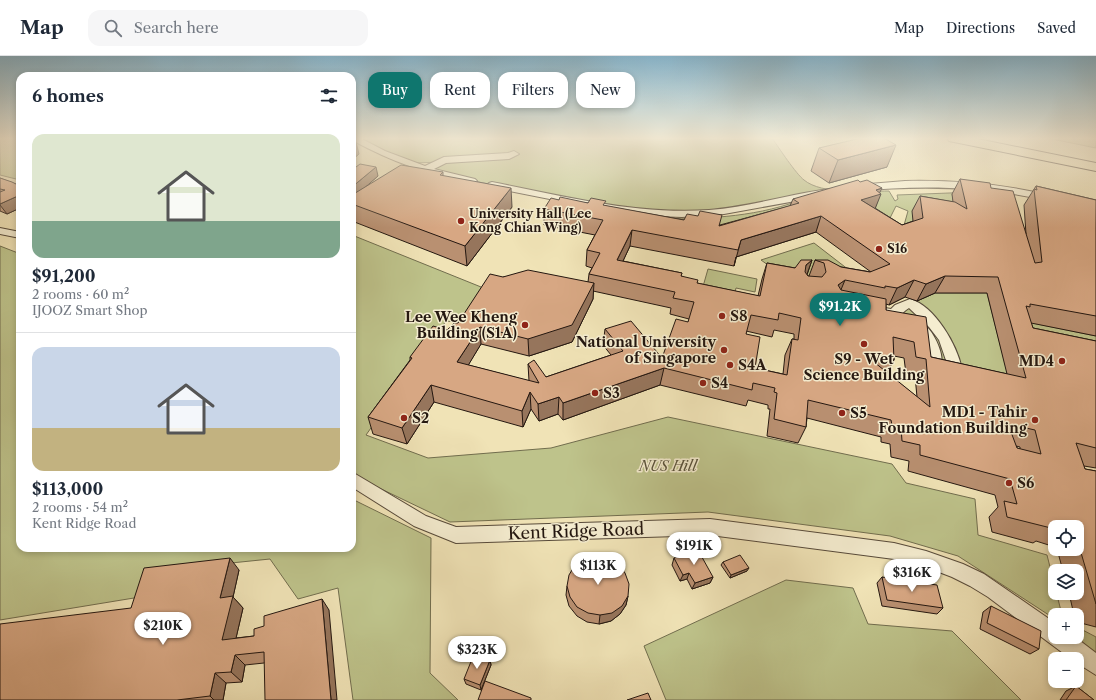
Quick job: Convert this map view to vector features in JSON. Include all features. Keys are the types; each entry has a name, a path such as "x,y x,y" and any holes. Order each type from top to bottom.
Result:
{"street":[{"path":"419,168 478,183 653,213 709,213 745,208 806,194 844,190 967,189 1011,194 1057,202"},
{"path":"424,170 428,168"},
{"path":"0,231 16,234"},
{"path":"866,308 894,314 899,308 910,303 936,327 951,352 954,369"},
{"path":"899,308 920,327 933,348 935,364"},
{"path":"920,327 936,327"},
{"path":"933,348 951,352"},
{"name":"Kent Ridge Road","path":"356,482 420,521 456,535 710,527 894,551 926,559 970,577 995,591 1048,630"},
{"path":"1068,644 1096,665"}],"green space":[{"path":"0,168 16,168 16,179 0,175"},
{"path":"437,168 794,168 804,180 812,185 845,191 889,191 895,201 898,199 897,195 975,192 952,194 956,214 932,209 922,212 914,230 901,236 908,211 896,206 890,218 717,241 652,219 708,218 744,214 780,207 798,201 769,203 698,213 653,213 526,192 431,172"},
{"name":"NUS Hill","path":"356,237 486,289 464,323 446,321 366,435 428,458 551,448 668,417 892,464 906,483 975,499 978,535 1047,555 1049,564 1048,564 1048,600 1058,600 1060,608 1048,608 1048,614 958,556 890,536 708,512 450,522 356,477"},
{"path":"814,243 849,270 806,280 786,278 761,260"},
{"path":"0,246 16,252 16,552 356,552 356,501 431,538 430,673 458,700 353,700 338,588 298,599 270,559 153,571 140,597 0,620"},
{"path":"708,269 757,279 755,292 736,288 732,304 700,297"},
{"path":"935,293 987,293 1009,374 948,366 894,314 899,308"},
{"path":"1018,320 1096,336 1096,350 1003,331"},
{"path":"786,580 853,588 868,624 952,631 1021,700 666,700 644,646"},
{"path":"1084,631 1096,637 1096,656 1079,644 1084,644"}],"building":[{"path":"356,168 375,168 356,184"},
{"path":"396,168 419,168 443,172 440,175 511,188 465,246 356,205 356,193"},
{"path":"0,178 12,182 16,184 16,197 0,204 0,192 5,190 0,189"},
{"path":"960,179 990,183 991,188 1013,191 1035,263 1042,262 1034,189 1037,190 1036,186 1096,200 1096,316 1030,304 1030,307 1026,306 1033,328 1096,341 1096,448 1076,443 1085,469 1096,471 1096,604 1082,556 1084,556 1084,520 1048,520 1048,527 1007,517 1004,501 1017,504 1010,479 920,455 920,445 902,441 901,427 892,425 891,420 808,400 806,427 774,419 777,393 774,392 775,388 753,383 752,390 664,368 563,403 559,397 538,404 530,392 522,411 431,385 402,428 368,417 412,358 410,357 433,326 447,330 454,323 458,323 490,274 503,277 528,270 594,283 572,325 528,339 480,327 457,362 539,383 528,364 534,360 546,377 623,351 605,329 631,321 662,358 676,319 688,322 694,302 673,298 675,292 589,274 600,253 587,250 603,220 544,209 551,198 559,200 560,197 588,203 591,198 606,201 603,205 684,220 687,214 698,216 700,211 722,215 719,226 799,203 793,199 858,180 860,182 867,180 882,188 876,190 881,194 861,200 902,225 923,218 920,196 955,202 967,209","holes":["821,216 890,264 870,272 841,267 828,260 815,260 824,263 826,272 822,277 808,276 805,272 806,265 812,260 801,260 795,268 767,263 760,296 697,283 698,280 681,276 682,273 617,260 632,230 738,250 741,240","945,276 998,277 1026,378 931,357 926,317 886,310 886,299 841,290 838,285 845,280 885,288 885,286 897,288 914,280 926,284","779,313 801,318 798,340 792,339 787,375 755,368 760,337 746,334 751,315 778,320","893,337 914,342 916,357 926,359 930,407 864,354 894,360","1008,424 1035,430 1041,454 1017,448"]},
{"path":"698,550 713,577 695,583 689,573 683,575 674,558"},
{"path":"740,555 749,568 731,575 723,562"},
{"path":"595,556 607,558 618,564 625,573 629,584 628,596 622,606 612,613 600,615 588,613 577,607 570,597 567,586 569,575 575,565 584,559"},
{"path":"230,558 220,598 233,596 222,640 254,636 254,629 264,626 264,616 322,599 331,700 265,700 264,652 235,655 231,672 215,673 210,696 177,700 0,700 0,624 131,608 144,568"},
{"path":"882,577 937,585 943,608 887,600"},
{"path":"991,606 1041,631 1039,649 987,623"},
{"path":"474,654 490,660 480,685 464,679"},
{"path":"485,681 531,698 531,700 478,700"},
{"path":"1075,688 1079,688 1094,700 1066,700"},
{"path":"648,693 651,700 627,700"}],"place":[{"name":"University Hall (Lee Kong Chian Wing)","path":"461,221"},
{"name":"S16","path":"879,249"},
{"name":"S8","path":"722,316"},
{"name":"Lee Wee Kheng Building (S1A)","path":"525,325"},
{"name":"S9 - Wet Science Building","path":"864,344"},
{"name":"National University of Singapore","path":"724,350"},
{"name":"MD4","path":"1062,361"},
{"name":"S4A","path":"730,365"},
{"name":"S4","path":"703,383"},
{"name":"S3","path":"595,393"},
{"name":"S5","path":"842,413"},
{"name":"S2","path":"404,418"},
{"name":"MD1 - Tahir Foundation Building","path":"1035,420"},
{"name":"S6","path":"1009,483"}]}
